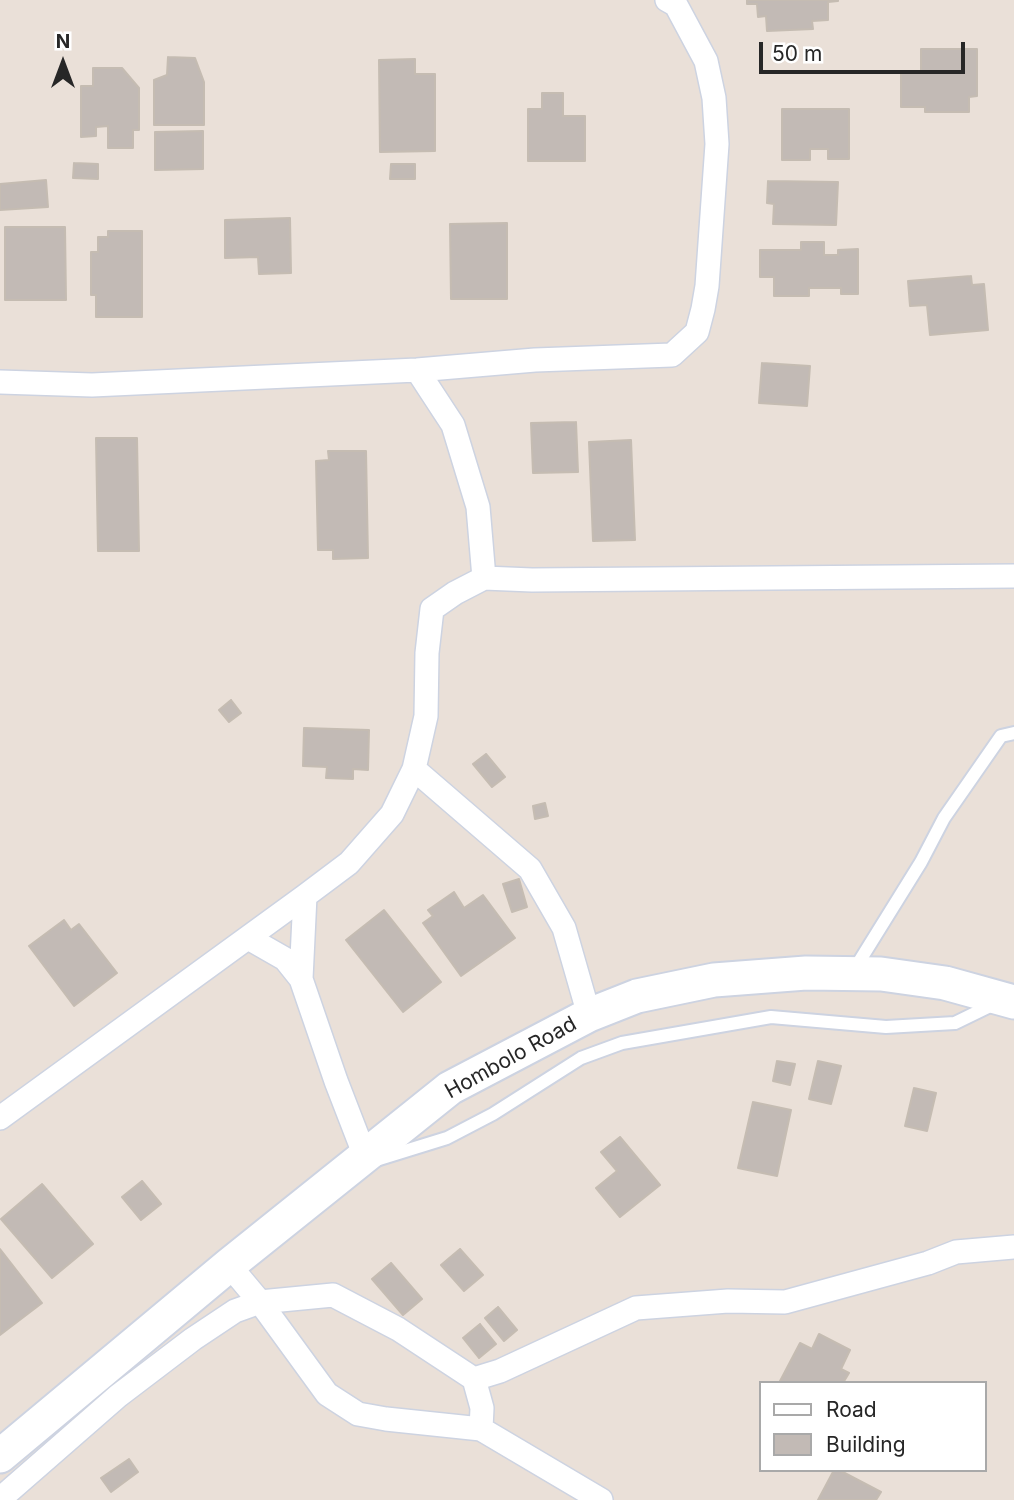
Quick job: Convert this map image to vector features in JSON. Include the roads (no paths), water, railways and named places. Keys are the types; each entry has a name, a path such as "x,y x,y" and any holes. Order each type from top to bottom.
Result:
{"street":[{"path":"0,382 92,385 672,355 697,332 707,286 717,144 714,98 706,61 676,5 667,0"},
{"path":"417,370 453,425 478,507 484,578"},
{"path":"0,1118 250,939 349,863 392,814 414,769 426,716 432,610 455,593 484,578 532,580 1014,576"},
{"path":"414,769 530,869 564,928 589,1015"},
{"path":"301,979 305,896"},
{"path":"250,939 285,959 301,979 335,1081 357,1162"},
{"name":"Hombolo Road","path":"0,1456 229,1265 450,1088 589,1015 637,996 714,980 806,973 881,974 944,983 1009,1001"},
{"path":"474,1379 500,1370 636,1308 728,1301 785,1303 928,1263 956,1252 1014,1247"},
{"path":"229,1265 260,1302 327,1394 358,1414 398,1421 481,1429 601,1500"},
{"path":"0,1499 118,1396 193,1339 235,1311 260,1302 333,1295 398,1329 474,1379 482,1408 481,1429"}],"lane":[{"path":"852,973 921,862 944,818 1001,736 1014,733"},
{"path":"357,1162 447,1138 493,1114 581,1058 622,1043 771,1017 886,1027 955,1023 1009,1001"}]}
